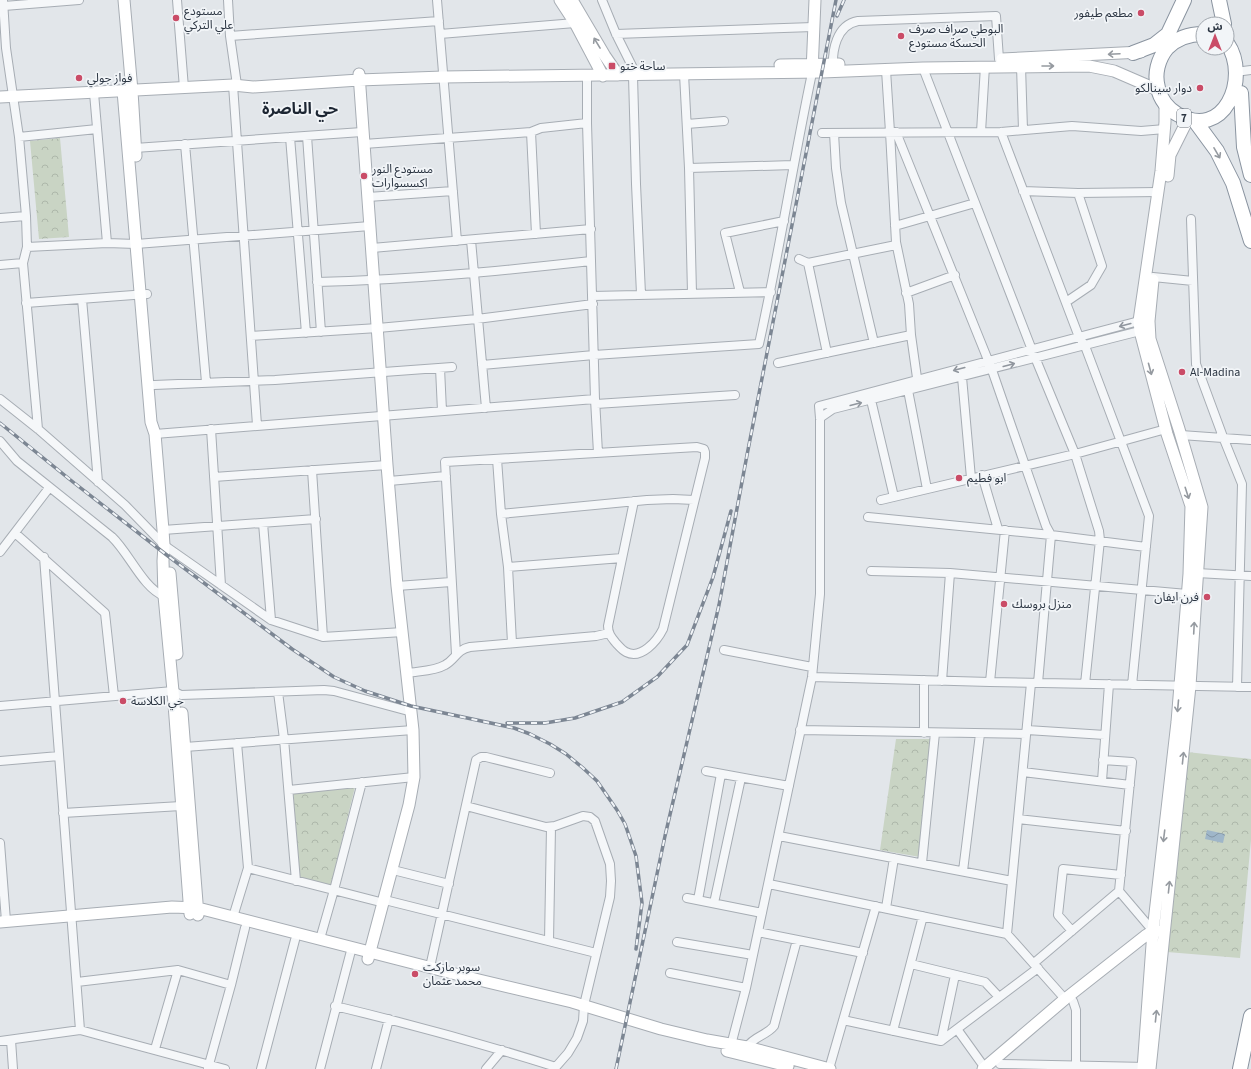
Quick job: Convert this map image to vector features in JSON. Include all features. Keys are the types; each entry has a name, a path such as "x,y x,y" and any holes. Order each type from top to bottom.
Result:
{"highway":[{"path":"1133,53 1154,45 1168,34 1184,0"},
{"name":"7","path":"1188,0 1182,23 1169,47 1159,61 1157,68 1156,83 1165,103 1175,113 1192,120 1212,119 1223,114 1233,106 1241,92 1247,70 1235,52"},
{"path":"1219,0 1222,16"},
{"path":"1169,47 1176,40 1189,35 1195,35"},
{"name":"7","path":"1241,92 1244,147 1251,175"},
{"name":"7","path":"1192,120 1217,151 1233,183 1251,241"},
{"path":"1242,1069 1251,1016"}],"street":[{"path":"38,429 23,263 28,247 26,216 19,137 13,96 3,48 3,3 79,0"},
{"path":"124,0 128,91 151,422 155,434 163,530 164,596 185,747 194,911"},
{"path":"177,0 184,88"},
{"path":"228,0 257,425"},
{"path":"438,0 457,241"},
{"path":"560,0 575,23 601,72"},
{"path":"572,0 615,72"},
{"path":"602,0 633,72 641,294"},
{"path":"482,365 594,355 758,344 771,292 793,165 812,69 815,0"},
{"path":"833,68 835,44 844,28 854,22 865,20 996,16 999,59"},
{"path":"230,36 439,21"},
{"path":"440,34 575,23"},
{"path":"616,34 813,27"},
{"path":"633,72 684,74 812,69 1133,53 1169,47"},
{"path":"833,68 886,70 985,66 1089,66 1114,70 1158,90"},
{"path":"981,132 985,66"},
{"path":"1021,66 1023,130"},
{"path":"923,68 1032,350 1075,454 1099,531 1100,540 1085,684"},
{"path":"0,96 235,85 249,81 443,74 812,69"},
{"path":"886,70 893,132 896,245 909,304 917,384"},
{"path":"443,74 587,76 601,72"},
{"path":"684,74 689,168 692,293"},
{"path":"587,76 591,261 598,452"},
{"path":"359,77 397,586 412,712 414,777 409,805 369,955"},
{"path":"128,91 135,148 139,243"},
{"path":"94,92 107,243"},
{"path":"1165,103 1165,129 1142,324 1166,429 1191,506 1185,686"},
{"path":"957,1029 991,1067 1147,1068 1158,935 1197,573 1202,507 1181,435 1150,339 1142,324 1153,277 1170,155 1192,120"},
{"path":"687,124 724,121"},
{"path":"364,144 531,132 541,128 587,123"},
{"path":"822,133 1001,132 1072,126 1140,131 1165,129"},
{"path":"19,137 97,129"},
{"path":"135,148 362,132"},
{"path":"531,132 536,234"},
{"path":"893,132 930,215 992,370 1046,526 1052,535 1035,683 1027,732 1007,934"},
{"path":"1001,132 1079,337 1085,346 1149,516 1132,685"},
{"path":"834,133 836,168 841,203 874,343"},
{"path":"307,136 321,332"},
{"path":"290,137 306,333"},
{"path":"185,144 192,239 206,382"},
{"path":"689,168 793,165"},
{"path":"368,197 453,191"},
{"path":"1023,191 1078,193 1158,192"},
{"path":"1066,302 1091,285 1102,266 1078,193"},
{"path":"895,226 975,203"},
{"path":"0,218 26,216"},
{"path":"1191,219 1196,364 1242,484 1241,576 1237,687"},
{"path":"740,292 725,233 784,222"},
{"path":"28,247 139,243 370,226"},
{"path":"372,248 591,229"},
{"path":"470,240 486,408"},
{"path":"799,259 808,263 896,245"},
{"path":"317,282 374,281 474,274 591,261"},
{"path":"0,265 23,263"},
{"path":"808,263 827,353"},
{"path":"906,293 954,275"},
{"path":"1153,277 1193,281"},
{"path":"251,336 378,328 477,319 593,300 641,294 771,292"},
{"path":"26,303 143,295"},
{"path":"143,295 158,424 155,434"},
{"path":"82,299 98,482"},
{"path":"820,418 833,409 871,400 988,361 1079,337 1142,324"},
{"path":"917,384 962,378 1085,346 1142,324"},
{"path":"778,363 911,335"},
{"path":"440,368 442,411"},
{"path":"154,384 275,380 452,368"},
{"path":"962,378 971,478"},
{"path":"730,1048 746,988 812,676 820,594 819,406 908,387"},
{"path":"908,387 927,489"},
{"path":"155,434 486,408 596,401 735,395"},
{"path":"0,399 38,429 134,513 164,546 271,620 323,637 403,632"},
{"path":"871,400 894,497"},
{"path":"211,429 221,585"},
{"path":"881,500 1075,454 1166,429"},
{"path":"1181,435 1251,440"},
{"path":"0,441 4,452 112,537 121,546 148,584 156,592 164,596"},
{"path":"456,654 445,462 598,452 702,448 705,452 705,458 665,624 661,634 653,644 646,649 632,654 624,651 609,634 608,626 634,501"},
{"path":"497,459 501,514 508,567 512,643"},
{"path":"214,478 387,465"},
{"path":"312,470 323,637"},
{"path":"982,475 1002,530 1000,577 990,682"},
{"path":"389,481 446,476"},
{"path":"0,552 49,488"},
{"path":"501,514 660,499 694,500"},
{"path":"868,517 1100,540 1146,547"},
{"path":"163,530 316,518"},
{"path":"263,522 271,620"},
{"path":"16,533 105,613 114,696"},
{"path":"164,546 170,566 181,806 194,911"},
{"path":"44,557 80,1030"},
{"path":"508,567 622,558"},
{"path":"871,571 950,573 1187,594"},
{"path":"942,681 950,573"},
{"path":"1197,573 1251,576"},
{"path":"397,586 451,582"},
{"path":"408,673 442,667 449,663 462,649 470,646 609,634"},
{"path":"724,650 812,667"},
{"path":"812,676 942,681 1251,687"},
{"path":"924,680 924,733"},
{"path":"1102,781 1109,684"},
{"path":"0,706 114,696 177,693 329,690 412,712"},
{"path":"278,692 289,790 296,880"},
{"path":"185,747 413,730"},
{"path":"800,730 980,734 1027,732 1105,734"},
{"path":"922,863 935,733"},
{"path":"963,871 980,734"},
{"path":"233,917 248,868 237,743"},
{"path":"0,761 59,756"},
{"path":"430,967 476,760 480,757 486,757 550,773"},
{"path":"843,1020 941,1041 999,997 1119,891 1132,762 1103,760"},
{"path":"706,771 789,786"},
{"path":"1023,772 1130,785"},
{"path":"698,900 721,774"},
{"path":"289,790 414,777"},
{"path":"714,903 741,778"},
{"path":"320,939 362,782"},
{"path":"63,813 181,806"},
{"path":"335,1006 502,1050 555,1068 568,1053 577,1038 583,1021 584,1008 596,953 611,893 611,873 608,856 595,821 590,817 583,816 551,827 538,826 466,806"},
{"path":"1018,818 1126,831"},
{"path":"549,941 551,827"},
{"path":"778,836 1012,881"},
{"path":"0,843 2,924 72,919 172,907 233,917 320,939 351,951"},
{"path":"886,908 894,858"},
{"path":"248,868 596,953"},
{"path":"1072,931 1058,915 1063,869 1121,875"},
{"path":"392,870 449,884"},
{"path":"768,884 1007,934 1069,1000 1076,1010 1076,1067"},
{"path":"1119,891 1158,935"},
{"path":"687,898 762,913"},
{"path":"730,1048 747,1047 829,1069 876,906"},
{"path":"194,911 245,928 369,955 584,1008"},
{"path":"893,1031 923,916"},
{"path":"208,1067 245,928"},
{"path":"758,932 863,953"},
{"path":"991,1067 1145,936 1158,935"},
{"path":"261,1069 295,940"},
{"path":"747,1047 755,1038 766,1034 774,1026 797,940"},
{"path":"677,942 753,955"},
{"path":"320,1069 335,1006 351,951"},
{"path":"369,955 430,967 650,1026 801,1069"},
{"path":"911,964 985,982 999,997"},
{"path":"77,982 178,970 231,985"},
{"path":"155,1049 178,970"},
{"path":"670,973 746,988"},
{"path":"941,1041 955,974"},
{"path":"991,1067 1069,1000"},
{"path":"376,1069 389,1019"},
{"path":"0,1041 80,1030 155,1049 208,1067 225,1069"},
{"path":"11,1040 14,1069"},
{"path":"486,1069 502,1050"},
{"path":"1242,1069 1251,1053"}],"green space":[{"path":"60,138 69,237 39,239 30,141"},
{"path":"896,739 930,739 920,857 880,850"},
{"path":"1187,752 1251,759 1251,840 1240,958 1167,952"},
{"path":"355,787 331,885 300,878 293,793"}],"water":[{"path":"1207,830 1225,834 1223,843 1205,839"}],"railway":[{"path":"616,1069 665,836 719,605 836,0"},
{"path":"837,16 844,0"},
{"path":"0,423 168,556 292,649 334,677 365,691 411,706 514,728 550,744 566,754 583,768 597,781 617,810 625,824 636,856 642,903 636,949"},
{"path":"507,723 545,723 575,718 622,702 657,677 687,645 713,577 731,511"}],"place":[{"name":"مطعم طيفور","path":"1141,13"},
{"name":"مستودع علي التركي","path":"176,18"},
{"name":"البوطي صراف صرف الحسكة مستودع","path":"901,36"},
{"name":"ساحة ختو","path":"612,66"},
{"name":"فواز جولي","path":"79,78"},
{"name":"دوار سينالكو","path":"1200,88"},
{"name":"مستودع النور اكسسوارات","path":"364,176"},
{"name":"Al-Madina","path":"1182,372"},
{"name":"ابو فطيم","path":"959,478"},
{"name":"فرن ايفان","path":"1207,597"},
{"name":"منزل بروسك","path":"1004,604"},
{"name":"حي الكلاسة","path":"123,701"},
{"name":"سوبر ماركت محمد عثمان","path":"415,974"}],"district":[{"name":"حي الناصرة","path":"300,108"}]}
